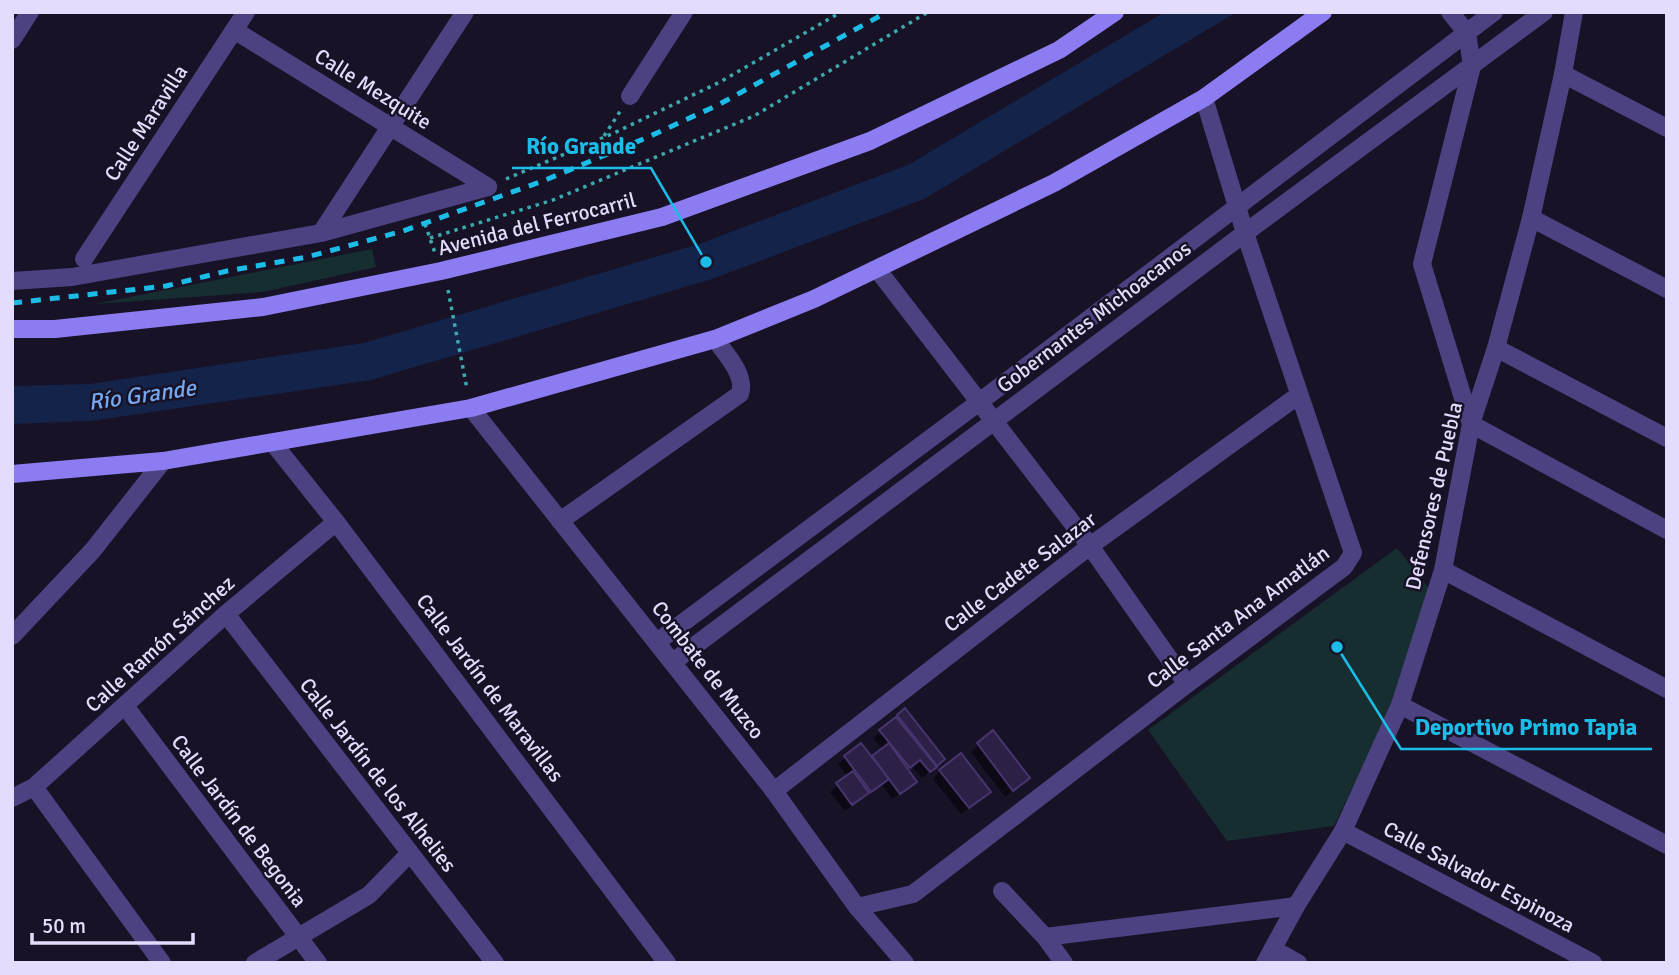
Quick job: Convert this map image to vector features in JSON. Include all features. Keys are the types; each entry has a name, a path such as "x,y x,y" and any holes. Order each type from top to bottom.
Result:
{"main road":[{"name":"Avenida del Ferrocarril","path":"12,329 55,329 262,307 441,271 662,217 870,141 1059,50 1115,12"},
{"path":"12,474 163,461 471,408 715,339 814,299 1054,183 1204,98 1322,12"}],"street":[{"path":"12,40 30,12"},
{"name":"Calle Maravilla","path":"84,259 246,12"},
{"path":"321,233 464,12"},
{"path":"630,96 684,12"},
{"path":"1450,12 1467,33 1472,66 1422,264 1471,424 1667,530"},
{"name":"Gobernantes Michoacanos","path":"657,642 1494,12"},
{"name":"Gobernantes Michoacanos","path":"673,662 1544,12"},
{"name":"Defensores de Puebla","path":"1269,956 1296,906 1343,831 1400,705 1443,570 1471,424 1496,348 1531,218 1574,12"},
{"name":"Calle Mezquite","path":"234,30 488,187"},
{"path":"1563,74 1667,128"},
{"name":"Calle Santa Ana Amatlán","path":"857,907 913,894 1187,684 1344,568 1353,552 1236,206 1204,98"},
{"path":"12,281 72,276 321,233 488,187"},
{"path":"1531,218 1667,289"},
{"path":"877,268 1090,546 1187,684"},
{"path":"560,521 740,394 743,385 715,339"},
{"path":"1496,348 1667,438"},
{"name":"Calle Cadete Salazar","path":"774,791 1090,546 1299,395"},
{"name":"Combate de Muzco","path":"471,408 774,791 857,907 905,963"},
{"name":"Calle Jardín de Maravillas","path":"273,443 336,522 667,963"},
{"path":"12,636 93,550 163,461"},
{"name":"Calle Ramón Sánchez","path":"12,798 34,787 226,614 336,522"},
{"path":"1443,570 1667,689"},
{"name":"Calle Jardín de los Alhelies","path":"226,614 495,963"},
{"path":"1400,705 1667,845"},
{"name":"Calle Jardín de Begonia","path":"125,706 318,963"},
{"path":"34,787 162,963"},
{"name":"Calle Salvador Espinoza","path":"1343,831 1593,963"},
{"path":"255,963 296,936 332,919 369,895 410,853"},
{"path":"1002,891 1045,937 1064,963"},
{"path":"1045,937 1296,906"},
{"path":"1269,956 1298,963"}],"path":[{"path":"488,187 603,138 720,82 841,12"},
{"path":"430,238 553,200 754,116 928,12"},
{"path":"603,138 630,96"},
{"path":"419,206 441,271"},
{"path":"451,299 464,371"}],"green space":[{"path":"372,249 376,267 263,292 95,304"},
{"path":"1397,548 1431,591 1394,702 1334,826 1227,841 1148,730"}],"water":[{"path":"1165,12 1237,12 924,199 712,279 371,380 91,421 12,424 12,386 90,384 364,343 699,244 908,165"}],"building":[{"path":"905,708 945,759 937,766 897,715"},
{"path":"896,717 937,767 930,772 920,760 910,768 879,730"},
{"path":"993,730 1030,778 1013,791 977,743"},
{"path":"861,743 889,779 871,792 844,756"},
{"path":"889,743 917,782 900,794 872,756"},
{"path":"961,753 991,792 969,808 939,770"},
{"path":"853,771 869,793 852,805 836,783"}],"railway":[{"path":"12,303 166,286 227,271 307,257 403,231 543,181 646,138 718,105 887,12"}],"place":[{"name":"Río Grande","path":"706,262"},
{"name":"Deportivo Primo Tapia","path":"1337,647"}]}
